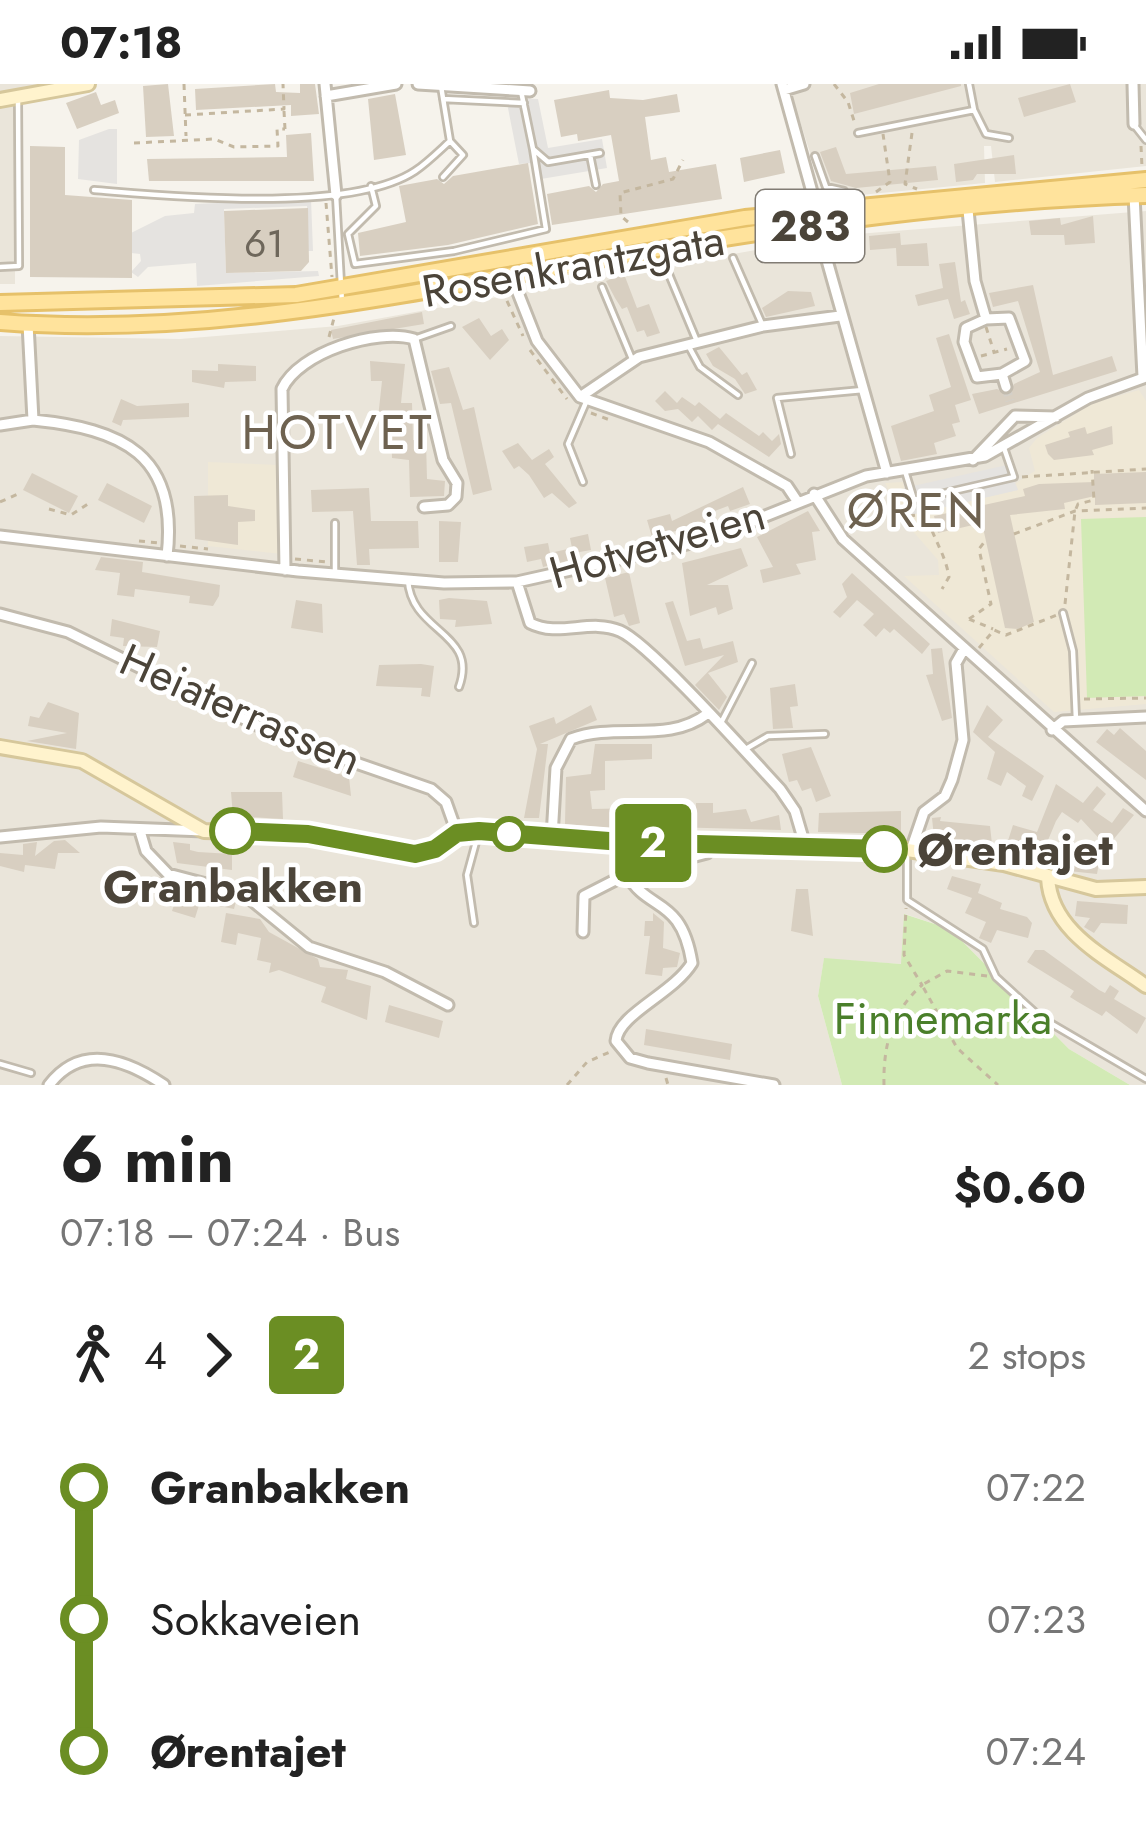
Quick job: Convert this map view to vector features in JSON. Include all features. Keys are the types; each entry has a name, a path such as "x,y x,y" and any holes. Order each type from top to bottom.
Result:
{"main road":[{"path":"0,100 88,84"},
{"name":"Rosenkrantzgata","path":"0,322 230,322 339,312 817,217 968,210 1142,188"},
{"name":"Rosenkrantzgata","path":"0,300 205,301 340,288 507,258 817,217 1142,188"},
{"path":"0,747 82,760 204,831 308,834 415,854 435,849 457,833 479,831 909,850 1004,864 1096,889 1146,887"},
{"path":"1048,878 1049,896 1062,922 1146,986"}],"street":[{"path":"17,84 18,100"},
{"path":"331,195 326,90 396,84"},
{"path":"418,84 525,95"},
{"path":"804,84 783,87 815,177 817,217 840,316 887,472"},
{"path":"1133,84 1134,124"},
{"path":"1142,188 1145,377"},
{"path":"968,210 975,280 986,324"},
{"path":"507,258 537,341 583,399 709,442 788,486 797,501"},
{"path":"583,399 632,360 763,326 840,316"},
{"path":"1009,318 1025,363 980,379 964,332 986,324 1009,318"},
{"path":"28,324 33,420"},
{"path":"285,564 282,389 292,375 332,350 362,342 414,339 443,460 457,483 457,497 448,505 424,507"},
{"path":"1002,374 1006,387"},
{"name":"Hotvetveien","path":"0,536 167,556 335,568 409,580 518,582 705,540 814,494 887,472 973,460 1145,377"},
{"path":"1010,401 1016,416"},
{"path":"973,460 1016,416 1055,417"},
{"path":"0,425 33,420 101,429 127,442 154,474 165,497 167,556"},
{"path":"814,494 843,539 1146,811"},
{"path":"518,582 530,623 546,631 593,626 629,635 744,750 795,811 805,845"},
{"name":"Heiaterrassen","path":"0,614 68,632 281,737 431,788 446,802 457,833"},
{"path":"909,850 925,812 952,781 963,740 956,664 970,650"},
{"path":"1052,730 1076,720 1146,716"},
{"path":"552,837 556,768 571,739 588,733 686,730 714,721"},
{"path":"0,837 100,827 204,831"},
{"path":"140,831 146,851 168,874 244,894 309,946 385,972 448,1006"},
{"path":"583,932 584,896 627,874 707,853 715,844"},
{"path":"627,874 667,907 687,934 692,963 670,991 628,1016 617,1029 620,1048 648,1063 774,1085"},
{"path":"50,1085 74,1064 95,1058 118,1059 164,1085"}],"lane":[{"path":"969,84 974,110 986,134 1010,137"},
{"path":"440,86 450,141 463,155 443,177"},
{"path":"371,185 376,206 349,234 355,264 454,250 546,229 525,95 443,99"},
{"path":"0,267 19,266 18,100"},
{"path":"858,134 910,119 974,110"},
{"path":"1134,124 1144,138"},
{"path":"94,190 190,197 331,195 412,173 450,141"},
{"path":"533,149 548,162 600,153"},
{"path":"590,155 596,185"},
{"path":"815,156 815,177 829,190 844,191"},
{"path":"331,195 339,312"},
{"path":"733,258 763,326"},
{"path":"668,272 700,367 738,395"},
{"path":"602,287 632,360"},
{"path":"414,339 451,326"},
{"path":"791,454 777,398 862,391"},
{"path":"583,399 568,444 583,482"},
{"path":"905,471 914,500 1014,476 1004,448"},
{"path":"335,523 335,568"},
{"path":"409,580 416,612 456,644 463,672 459,687"},
{"path":"1063,614 1073,651 1076,720"},
{"path":"714,721 752,663"},
{"path":"744,750 768,736 825,734"},
{"path":"474,923 467,875 479,831"},
{"path":"909,850 907,901 983,949 996,977 1082,1046 1146,1079"},
{"path":"0,1064 31,1073"}],"path":[{"path":"184,84 186,140"},
{"path":"134,143 186,140 278,146 277,129 287,128 283,84"},
{"path":"834,84 848,101 858,134"},
{"path":"185,116 284,110"},
{"path":"910,119 904,182 917,192"},
{"path":"876,196 875,189 890,182 882,126"},
{"path":"1142,188 1144,138"},
{"path":"628,222 621,217 620,193 673,179 683,160"},
{"path":"331,195 328,268 340,288"},
{"path":"332,350 328,333 339,312"},
{"path":"986,324 994,352"},
{"path":"970,359 1020,345"},
{"path":"1014,476 1146,469"},
{"path":"986,541 979,549 991,604 970,619 1006,635 1063,614 1075,511 1078,504 1094,500 1092,470"},
{"path":"0,502 18,494"},
{"path":"49,508 71,514 88,504"},
{"path":"1014,533 1075,511 1146,508"},
{"path":"909,517 927,514 932,535 944,548 950,577 942,589"},
{"path":"180,546 222,551"},
{"path":"285,564 335,568"},
{"path":"970,650 994,630"},
{"path":"1082,684 1084,700 1146,698"},
{"path":"907,901 904,955 957,1048 998,1085"},
{"path":"884,1085 883,1059 900,1004 947,971 996,977"},
{"path":"567,1085 587,1062 620,1048"},
{"path":"668,1085 662,1078 674,1077"}],"shaded area":[{"path":"0,84 57,84 15,97 15,284 0,284"},
{"path":"788,84 1146,84 1146,166 995,182 991,146 984,146 985,183 829,198 822,190"},
{"path":"506,98 538,99 548,148 602,139 607,168 535,180 531,163 519,164"},
{"path":"117,129 117,184 78,179 79,140"},
{"path":"311,199 313,251 308,251 307,206 224,209 226,273 318,271 319,276 197,286 196,263 148,267 138,277 131,272 141,261 140,254 131,253 131,233 165,216 194,213 195,204"},
{"path":"1146,211 1146,1085 1130,1085 1069,1049 950,929 905,914 902,964 824,959 818,996 842,1085 0,1085 0,336 180,339 338,326 832,236"},
{"path":"1139,390 1146,401 1146,704 1054,712 904,576 939,575 938,560 904,521 885,483 903,482 911,514 1018,490 1016,483 1035,471 1029,448 1037,438 1093,403"},
{"path":"208,462 279,465 282,554 208,546"},
{"path":"1007,465 1018,490 911,515 904,488"}],"green space":[{"path":"1146,517 1146,696 1087,698 1081,519"},
{"name":"Finnemarka","path":"904,914 950,929 1069,1049 1130,1085 842,1085 818,996 824,958 901,964"}],"building":[{"path":"168,84 174,136 146,137 143,86"},
{"path":"275,84 276,92 300,93 300,84 315,84 319,114 291,116 291,105 196,110 195,89"},
{"path":"879,84 961,86 854,114 850,93"},
{"path":"1070,84 1076,102 1024,117 1018,98"},
{"path":"609,90 610,98 643,100 677,94 680,112 645,117 651,160 666,157 669,172 716,164 722,199 552,225 547,194 589,186 596,192 603,184 619,181 611,135 578,141 577,134 561,137 554,100"},
{"path":"96,92 101,105 115,100 119,113 77,129 66,103"},
{"path":"395,94 406,155 374,160 368,99"},
{"path":"311,133 314,181 149,181 147,159 287,157 286,135"},
{"path":"30,146 65,147 65,195 132,200 132,278 30,277"},
{"path":"836,147 846,174 936,166 938,180 856,188 831,181 820,152"},
{"path":"780,150 785,173 744,182 740,158"},
{"path":"1014,155 1016,174 977,174 973,180 956,182 954,164"},
{"path":"528,163 538,224 448,245 360,256 358,233 406,222 399,186 437,179 444,184 453,176"},
{"path":"308,208 309,262 301,271 226,273 224,211"},
{"path":"1093,216 1095,243 1065,245 1064,235 1031,235 1029,221 1060,218 1061,225"},
{"path":"900,233 901,245 927,243 929,266 897,266 896,248 870,250 869,236"},
{"path":"955,262 961,302 965,300 970,314 954,319 948,299 918,306 915,295 943,288 939,264"},
{"path":"624,274 637,308 649,304 660,333 647,337 644,330 637,332 627,307 622,309 615,298 606,281"},
{"path":"1033,285 1053,375 1112,356 1117,371 979,414 972,394 997,389 1010,395 1014,384 1040,372 1018,301 993,307 989,293"},
{"path":"788,291 811,292 815,306 766,317 762,308"},
{"path":"422,312 424,324 333,339 331,330"},
{"path":"479,318 491,336 502,329 509,340 490,360 462,327"},
{"path":"949,334 971,400 955,405 960,422 952,424 956,436 934,443 937,454 901,461 891,426 934,411 929,395 951,387 936,338"},
{"path":"719,347 742,375 747,372 757,390 745,394 735,379 713,366 706,354"},
{"path":"370,361 405,364 401,403 412,403 413,440 426,442 427,479 445,481 444,496 410,497 409,460 392,458 391,422 378,418 382,381 371,381"},
{"path":"218,364 256,366 256,381 225,382 224,388 192,382 192,370 218,371"},
{"path":"449,367 463,410 474,407 492,490 473,495 451,403 440,404 431,371"},
{"path":"665,391 677,403 682,397 695,406 699,402 720,419 726,413 772,441 779,434 781,444 769,457 718,424 712,430 698,416 692,422 678,409 665,411 655,401"},
{"path":"121,399 137,406 189,403 189,417 123,420 121,426 112,422"},
{"path":"1112,426 1113,444 1092,450 1094,455 1054,460 1048,454 1045,445 1070,437 1068,432 1085,427 1087,434"},
{"path":"518,443 532,460 549,449 554,457 545,464 577,503 569,508 552,493 544,498 529,475 519,466 514,469 502,451"},
{"path":"1146,472 1146,503 1095,505 1095,496 1064,503 1065,509 1010,515 1034,622 1018,629 1005,628 982,523 938,533 934,516 1025,496 1023,489 1039,484 1094,482 1094,474"},
{"path":"32,473 78,496 69,513 23,490"},
{"path":"107,483 152,506 144,523 98,500"},
{"path":"743,487 750,504 730,511 728,506 712,512 713,517 703,524 652,537 647,520 670,514 672,521"},
{"path":"369,488 371,521 418,521 419,548 369,549 370,565 357,565 353,511 312,512 311,490"},
{"path":"228,495 228,506 255,510 255,521 238,522 238,545 195,539 194,496"},
{"path":"808,511 820,531 812,532 816,560 796,564 801,574 763,583 760,570 773,567 757,537"},
{"path":"439,521 461,522 458,562 439,562"},
{"path":"588,534 591,550 574,553 575,559 543,567 541,559 527,562 524,547 548,543 550,553 572,548 570,538"},
{"path":"741,548 748,566 707,585 728,585 733,609 718,615 716,607 690,616 682,563"},
{"path":"101,557 143,562 142,572 220,585 219,596 213,606 189,603 190,596 135,589 134,597 117,595 120,573 95,570"},
{"path":"629,572 640,623 629,626 624,614 614,617 605,578"},
{"path":"852,573 930,644 922,654 894,629 890,633 884,628 876,637 863,625 874,614 857,600 840,618 833,612 847,597 842,584"},
{"path":"296,600 322,604 323,633 291,628"},
{"path":"439,600 487,601 492,624 455,627 456,620 440,619"},
{"path":"673,601 687,641 700,638 703,649 733,641 738,662 708,673 727,697 719,710 695,685 724,655 685,666 665,603"},
{"path":"112,619 160,631 157,647 123,646 124,638 110,636"},
{"path":"942,648 952,718 942,721 926,675 933,674 931,649"},
{"path":"379,665 434,666 430,697 421,696 422,688 376,686"},
{"path":"795,684 798,706 790,707 793,728 773,729 770,688"},
{"path":"48,702 79,713 76,749 27,741 67,733 28,726 30,716 39,718"},
{"path":"591,705 597,720 540,744 548,744 539,818 524,818 537,749 529,726 554,717 556,724"},
{"path":"987,705 1003,720 988,737 1044,776 1032,801 1022,796 1026,786 1007,772 1001,786 987,779 995,752 973,732"},
{"path":"1120,728 1146,751 1146,780 1096,742 1107,729 1114,735"},
{"path":"595,744 652,744 652,759 605,761 605,790 590,791 592,809 640,808 640,815 663,815 663,810 696,811 696,803 713,803 713,813 746,809 751,822 779,815 781,830 669,827 657,832 565,824 566,777 591,774"},
{"path":"811,747 831,796 816,802 811,788 802,791 797,780 789,782 782,754"},
{"path":"298,761 349,777 351,796 293,777"},
{"path":"1056,784 1083,803 1097,786 1106,794 1093,810 1112,823 1123,808 1134,815 1107,847 1081,819 1078,823 1062,812 1056,821 1046,845 1099,863 1097,874 1069,871 1006,847 1013,825 1037,832"},
{"path":"231,792 282,792 283,819 233,816"},
{"path":"901,811 901,834 818,832 819,813"},
{"path":"941,817 940,821 990,826 992,844 934,837 932,818"},
{"path":"65,840 80,853 58,853 55,869 25,865 24,872 0,866 0,853 23,855 23,844 37,842 35,856 54,841"},
{"path":"173,842 190,844 190,850 198,852 232,854 232,870 177,863"},
{"path":"952,876 981,884 978,893 1002,903 1000,909 1027,917 1032,923 1028,938 997,930 991,943 979,938 986,922 965,913 972,898 947,889"},
{"path":"159,877 169,884 167,888 236,901 234,909 200,902 195,918 172,911 176,899 154,885"},
{"path":"796,889 808,889 813,936 791,931"},
{"path":"1077,901 1128,905 1127,924 1101,923 1094,933 1084,927 1090,918 1075,916"},
{"path":"226,913 260,919 269,932 318,959 320,967 348,970 346,979 371,986 367,1020 321,1002 326,987 279,970 269,973 271,963 257,960 261,938 238,933 236,945 221,942"},
{"path":"653,913 664,922 663,948 680,953 677,967 663,968 662,976 645,974 650,936 644,936 645,921 653,921"},
{"path":"1035,950 1044,950 1105,993 1110,985 1119,991 1114,999 1146,1018 1137,1034 1106,1011 1102,1016 1070,997 1074,991 1027,962"},
{"path":"389,1005 443,1021 439,1038 385,1022"},
{"path":"646,1029 732,1044 730,1060 644,1045"}],"tunnel":[{"path":"1006,387 1010,401"}],"bus line":[{"name":"2","path":"233,831 308,834 415,854 435,849 457,833 479,831 622,842 884,849"}],"place":[{"name":"Granbakken","path":"233,831"},
{"name":"Ørentajet","path":"884,849"}],"district":[{"name":"HOTVET","path":"338,432"},
{"name":"ØREN","path":"917,510"}]}
